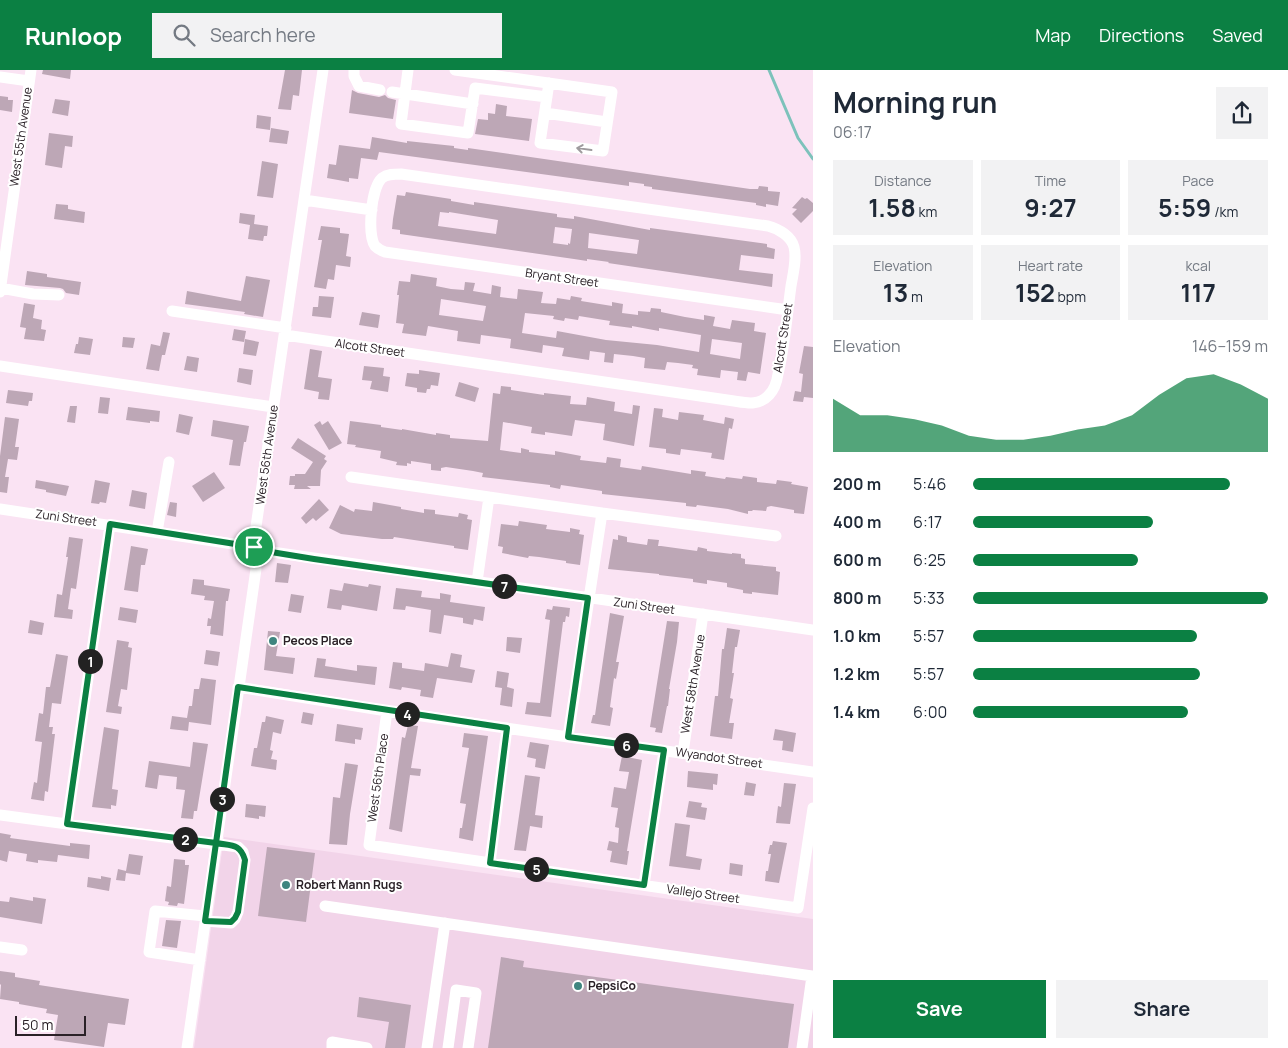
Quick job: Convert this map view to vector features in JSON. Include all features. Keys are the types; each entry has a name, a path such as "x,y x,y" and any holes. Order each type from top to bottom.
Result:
{"street":[{"name":"West 56th Avenue","path":"186,1048 256,569 254,547 273,407 324,70"},
{"path":"354,70 354,76 360,86 405,95 473,104"},
{"path":"408,70 401,124 468,133 476,88 547,97"},
{"path":"455,70 549,83 612,92 603,151 540,143 549,83"},
{"path":"0,77 30,75"},
{"name":"West 55th Avenue","path":"0,292 4,224 30,75"},
{"path":"544,113 607,122"},
{"name":"Alcott Street","path":"172,311 285,331 753,403 763,400 770,394 775,385 779,372 795,258 794,247 784,234 768,226 401,174 390,174 381,179 372,210"},
{"path":"304,200 372,210"},
{"name":"Bryant Street","path":"372,210 372,238 377,248 385,252 788,310"},
{"path":"0,288 38,295 59,295"},
{"path":"0,366 273,407"},
{"path":"157,532 169,462"},
{"path":"351,477 776,536"},
{"path":"477,582 489,497"},
{"name":"Zuni Street","path":"0,509 110,524 254,547 265,551 813,630"},
{"path":"568,737 602,513"},
{"path":"67,824 110,524"},
{"name":"West 58th Avenue","path":"683,753 703,614"},
{"name":"Wyandot Street","path":"238,687 387,711 813,772"},
{"name":"West 56th Place","path":"369,845 387,711"},
{"path":"490,863 507,728"},
{"path":"644,885 664,750"},
{"name":"Vallejo Street","path":"369,845 798,908 813,808"},
{"path":"0,815 238,847 243,852 245,860 238,912 231,922 155,911 149,952 200,960"},
{"path":"325,906 812,976 802,1048"},
{"path":"427,1048 445,923"},
{"path":"0,947 22,950"},
{"path":"448,1048 456,990 476,993 468,1048"},
{"path":"332,1048 332,1042 367,1048"}],"shaded area":[{"path":"224,837 813,919 813,1048 194,1048"}],"building":[{"path":"43,70 71,70 70,79 42,74"},
{"path":"285,70 302,70 299,96 293,95 291,110 278,109"},
{"path":"352,90 379,97 385,95 396,100 393,119 349,113"},
{"path":"0,96 13,100 12,112 0,110"},
{"path":"55,99 70,101 68,116 52,113"},
{"path":"496,104 507,106 506,116 532,119 529,141 475,134 478,119 488,120 488,113 495,114"},
{"path":"257,115 271,117 270,130 256,128"},
{"path":"271,128 289,131 287,144 269,142"},
{"path":"49,133 73,136 72,147 65,146 62,168 45,165"},
{"path":"372,137 407,143 407,141 454,146 454,148 468,150 468,148 750,189 758,189 759,186 768,187 768,191 780,192 778,206 766,204 766,207 756,205 756,203 652,189 652,187 644,186 644,184 629,182 629,186 379,152 377,160 361,158 358,179 349,178 349,182 327,178 329,164 336,165 339,145 370,149"},
{"path":"262,161 278,164 273,198 257,196"},
{"path":"406,192 451,199 451,201 474,205 474,202 557,214 557,217 574,219 574,216 650,230 650,228 767,244 767,247 775,249 774,259 741,255 739,270 773,274 772,287 609,262 587,259 587,261 400,234 400,230 392,229 393,219 397,195 405,196","holes":["440,212 498,220 496,234 438,226","555,227 572,229 570,244 553,243","589,233 639,240 637,254 588,248"]},
{"path":"802,197 807,198 813,203 813,211 801,223 792,214 797,209 792,208"},
{"path":"56,204 68,205 68,209 85,212 84,223 54,219"},
{"path":"240,213 255,215 254,224 268,226 267,236 264,236 263,241 248,239 250,225 239,223"},
{"path":"321,226 340,228 340,233 349,234 346,256 351,257 350,267 336,265 334,280 328,279 326,289 314,287 322,240 318,240"},
{"path":"27,271 47,274 47,277 81,282 79,295 66,293 60,288 25,285"},
{"path":"411,274 437,278 436,286 451,289 464,290 465,282 475,283 473,291 491,294 492,285 501,287 500,297 517,299 518,289 543,292 541,303 556,304 557,298 570,300 571,296 582,298 581,301 612,306 612,302 623,304 622,313 638,315 638,311 650,312 651,308 661,309 661,312 704,320 704,315 715,317 713,326 730,329 732,320 755,323 754,331 766,333 760,374 748,372 746,381 737,380 738,372 721,370 720,378 697,375 698,369 692,368 693,365 678,363 667,362 665,370 644,368 645,358 614,354 613,363 604,362 605,353 590,351 589,360 562,356 564,348 543,345 542,353 510,348 511,339 481,335 480,344 457,341 458,331 428,326 426,336 402,333 404,324 396,323 399,281 410,282","holes":["441,299 486,306 483,321 439,315","525,313 554,316 553,319 564,321 565,318 578,320 579,316 610,321 609,325 632,328 632,326 659,331 659,328 701,335 699,352 657,345 606,340 557,331 556,338 522,333","712,339 742,343 740,359 710,354"]},
{"path":"246,276 270,280 263,317 244,314 245,312 185,304 187,291 241,301"},
{"path":"319,296 334,297 331,318 312,316 313,307 318,307"},
{"path":"24,303 35,305 33,318 42,320 41,329 46,330 44,341 24,339 26,328 20,327"},
{"path":"362,312 380,315 378,328 359,325"},
{"path":"234,329 246,331 244,342 232,340"},
{"path":"163,332 170,333 165,355 162,355 159,371 146,369 151,344 160,346"},
{"path":"79,337 93,339 90,355 74,353"},
{"path":"123,337 135,338 133,348 122,347"},
{"path":"245,339 259,342 256,356 243,354"},
{"path":"804,346 813,347 813,398 804,397 803,402 793,401 795,391 801,392 803,374 799,373"},
{"path":"310,349 322,351 318,377 332,379 329,400 318,399 319,392 304,389"},
{"path":"187,356 199,358 197,372 184,370"},
{"path":"364,366 384,368 383,376 390,377 388,392 370,389 372,381 362,380"},
{"path":"239,368 253,370 251,385 237,382"},
{"path":"419,370 440,373 438,386 431,385 426,393 417,392 417,388 405,386 407,373 419,374"},
{"path":"459,382 479,388 475,402 455,396"},
{"path":"501,386 511,387 511,390 544,395 544,393 571,396 570,404 586,405 587,397 615,402 614,411 632,414 633,405 640,406 634,446 603,440 605,424 575,420 572,436 545,432 545,435 531,433 532,427 503,422 500,450 521,453 521,448 529,450 529,452 555,455 555,451 581,456 580,460 606,463 607,457 621,459 620,467 641,470 642,466 691,474 691,470 706,472 705,476 725,479 726,477 742,479 743,476 757,478 757,482 776,484 777,480 792,482 791,484 808,487 804,514 794,513 794,510 771,506 767,507 766,511 753,510 748,511 748,514 697,505 696,507 686,506 686,503 602,494 602,491 561,485 560,489 550,487 550,485 482,477 483,473 446,467 441,468 441,471 431,470 431,464 411,461 411,464 407,463 407,466 396,465 397,462 380,458 381,451 347,444 350,421 436,435 436,433 450,435 450,438 488,441 493,393 500,394"},
{"path":"8,390 33,393 32,401 29,401 28,406 6,403"},
{"path":"100,397 110,398 108,414 98,413"},
{"path":"70,406 77,406 75,423 67,422"},
{"path":"128,407 160,411 159,422 150,421 150,423 126,420"},
{"path":"654,408 663,409 662,417 678,420 679,412 704,415 703,420 724,424 725,417 734,419 732,429 729,428 724,460 711,458 712,453 681,449 680,455 666,453 666,449 649,447"},
{"path":"179,414 193,417 189,435 176,432"},
{"path":"5,417 19,419 15,447 19,447 17,460 8,459 5,477 9,477 7,493 0,492 0,456"},
{"path":"213,420 249,426 240,466 229,465 233,440 211,436"},
{"path":"320,421 322,425 328,421 342,443 329,450 314,425"},
{"path":"298,438 326,456 324,459 327,461 321,470 320,486 307,486 311,489 294,489 295,485 289,485 290,476 305,474 313,462 291,448"},
{"path":"214,472 225,488 203,502 192,486"},
{"path":"36,480 69,486 66,496 35,488"},
{"path":"95,480 110,483 106,503 91,503"},
{"path":"132,490 147,493 145,509 129,506"},
{"path":"319,499 329,510 316,521 313,518 306,524 301,518"},
{"path":"170,502 177,503 176,517 167,515"},
{"path":"373,502 424,513 424,509 435,510 435,514 458,517 459,513 468,515 467,519 472,520 468,550 454,548 454,546 394,537 393,539 382,539 341,534 329,528 340,505 354,512 355,509 372,511"},
{"path":"519,521 547,525 546,529 570,532 570,528 580,530 579,534 584,535 580,565 566,563 566,561 529,556 528,558 502,553 503,547 498,546 501,524 518,526"},
{"path":"618,535 627,537 627,542 647,545 648,539 659,540 658,546 697,551 698,547 707,549 707,551 741,554 741,558 745,559 745,564 776,567 776,571 780,572 778,595 752,592 752,594 743,593 743,590 727,587 727,583 707,580 707,584 693,582 693,579 608,569 613,539 618,540"},
{"path":"69,537 83,539 76,589 71,588 68,609 73,610 72,619 54,617 57,594 62,595"},
{"path":"131,546 148,549 145,565 141,565 138,592 124,590"},
{"path":"277,563 291,565 288,583 275,582"},
{"path":"193,579 204,580 204,585 230,589 228,601 226,601 223,636 210,634 211,626 207,626 208,618 211,619 214,601 204,600 205,596 191,594"},
{"path":"344,583 368,587 369,584 381,586 377,611 342,605 341,610 327,608 330,589 342,591"},
{"path":"396,588 422,591 421,597 440,599 440,593 451,595 450,602 485,607 483,621 474,619 473,625 463,623 463,618 444,615 441,634 429,632 431,610 406,606 405,610 393,609"},
{"path":"291,594 304,596 301,613 288,611"},
{"path":"553,606 570,608 569,617 566,616 565,622 563,622 551,717 525,714 527,702 540,703 550,620 545,619 547,609 552,610"},
{"path":"120,607 138,610 136,623 118,620"},
{"path":"610,613 624,616 616,662 619,662 616,679 614,678 610,707 613,708 610,726 591,723 593,715 595,715"},
{"path":"30,620 44,623 42,635 28,633"},
{"path":"667,621 679,622 668,706 662,733 655,732 656,728 650,727"},
{"path":"727,628 740,630 737,647 735,647 732,673 734,673 730,698 733,699 729,723 734,723 732,739 710,736 715,696 718,696 722,649 724,649"},
{"path":"268,631 280,632 276,656 295,658 293,674 264,670"},
{"path":"507,637 522,638 520,653 506,651"},
{"path":"117,640 129,642 128,647 132,648 127,690 121,689 118,706 122,707 121,714 106,712"},
{"path":"206,650 220,652 218,666 204,664"},
{"path":"451,653 462,655 460,667 475,670 472,683 437,678 433,698 420,696 421,690 402,687 401,690 389,688 393,662 402,663 402,668 424,671 425,663 448,667"},
{"path":"56,654 68,656 61,704 52,703 49,727 53,727 52,734 55,734 48,792 45,791 44,801 31,799 34,782 37,783 42,742 35,741 39,713 43,714 46,687 50,687"},
{"path":"317,658 326,659 325,666 357,671 357,665 377,667 375,685 314,677"},
{"path":"497,671 509,673 507,687 514,689 512,707 500,705 502,688 495,687"},
{"path":"201,678 216,680 211,725 189,722 188,731 170,729 172,716 187,718 189,706 192,706 194,689 199,689"},
{"path":"303,712 314,714 312,725 301,723"},
{"path":"266,716 284,720 281,734 273,732 270,750 273,751 271,759 277,760 276,770 251,766 254,748 257,748 262,722 265,722"},
{"path":"337,724 363,728 361,740 355,739 355,744 335,741"},
{"path":"408,725 418,726 411,768 421,769 420,776 410,775 402,832 389,829 402,737 405,738"},
{"path":"104,727 119,730 112,789 118,790 116,806 111,805 111,809 92,807"},
{"path":"775,729 796,733 793,752 782,750 783,741 773,740"},
{"path":"464,733 488,736 473,841 459,838 466,804 460,803 469,748 462,747"},
{"path":"193,742 208,744 197,811 194,811 193,819 181,818 185,790 176,789 177,777 159,775 157,789 145,787 149,761 190,767"},
{"path":"530,742 549,745 545,769 535,767 536,759 527,757"},
{"path":"622,756 642,760 627,851 629,851 627,865 610,862 612,851 607,850 609,841 618,843 619,828 615,827 618,808 611,807 614,787 626,789 629,772 619,771"},
{"path":"345,763 358,765 347,845 329,844 333,797 340,798"},
{"path":"688,771 718,774 717,785 713,784 713,790 687,787"},
{"path":"525,775 540,777 535,815 543,816 542,828 530,826 526,851 514,850"},
{"path":"746,782 756,784 754,796 744,795"},
{"path":"784,783 796,784 790,824 776,823 778,806 781,807"},
{"path":"689,801 702,803 701,807 707,808 705,820 686,817"},
{"path":"246,804 266,806 265,817 259,816 259,819 245,817"},
{"path":"675,823 690,825 686,856 702,859 700,870 669,866"},
{"path":"0,833 11,835 10,838 70,846 70,843 90,845 89,859 58,855 57,862 38,860 38,863 26,861 27,854 9,851 7,862 0,860"},
{"path":"773,841 787,843 779,883 765,881 771,854 768,854"},
{"name":"Robert Mann Rugs","path":"267,847 315,853 306,922 258,916"},
{"path":"129,854 143,856 140,875 126,873 125,881 116,880 118,869 126,871"},
{"path":"174,859 185,860 185,865 189,865 184,904 178,903 177,906 168,905 169,902 165,901 167,886 171,887"},
{"path":"730,863 743,865 742,876 729,874"},
{"path":"101,876 111,878 109,891 87,887 88,877 101,879"},
{"path":"10,897 33,901 33,897 46,899 42,924 0,917 0,901 9,902"},
{"path":"166,920 181,921 177,948 162,946"},
{"name":"PepsiCo","path":"501,957 524,961 523,967 794,1004 788,1048 488,1048"},
{"path":"0,971 15,973 15,977 40,981 39,985 129,999 125,1025 108,1023 104,1047 54,1040 58,1015 46,1013 47,1009 0,999"},
{"path":"359,997 411,1005 405,1048 385,1048 389,1022 357,1017"}],"waterway":[{"path":"769,70 798,138 813,159"}],"place":[{"name":"Pecos Place","path":"273,641"},
{"name":"Robert Mann Rugs","path":"286,885"},
{"name":"PepsiCo","path":"578,986"}],"route":[{"path":"254,547 110,524 67,824 216,843 205,921 231,922 238,912 245,860 243,852 238,847 216,843 238,687 507,728 490,863 644,885 664,750 568,737 588,598 314,559 265,551 254,547"}]}
